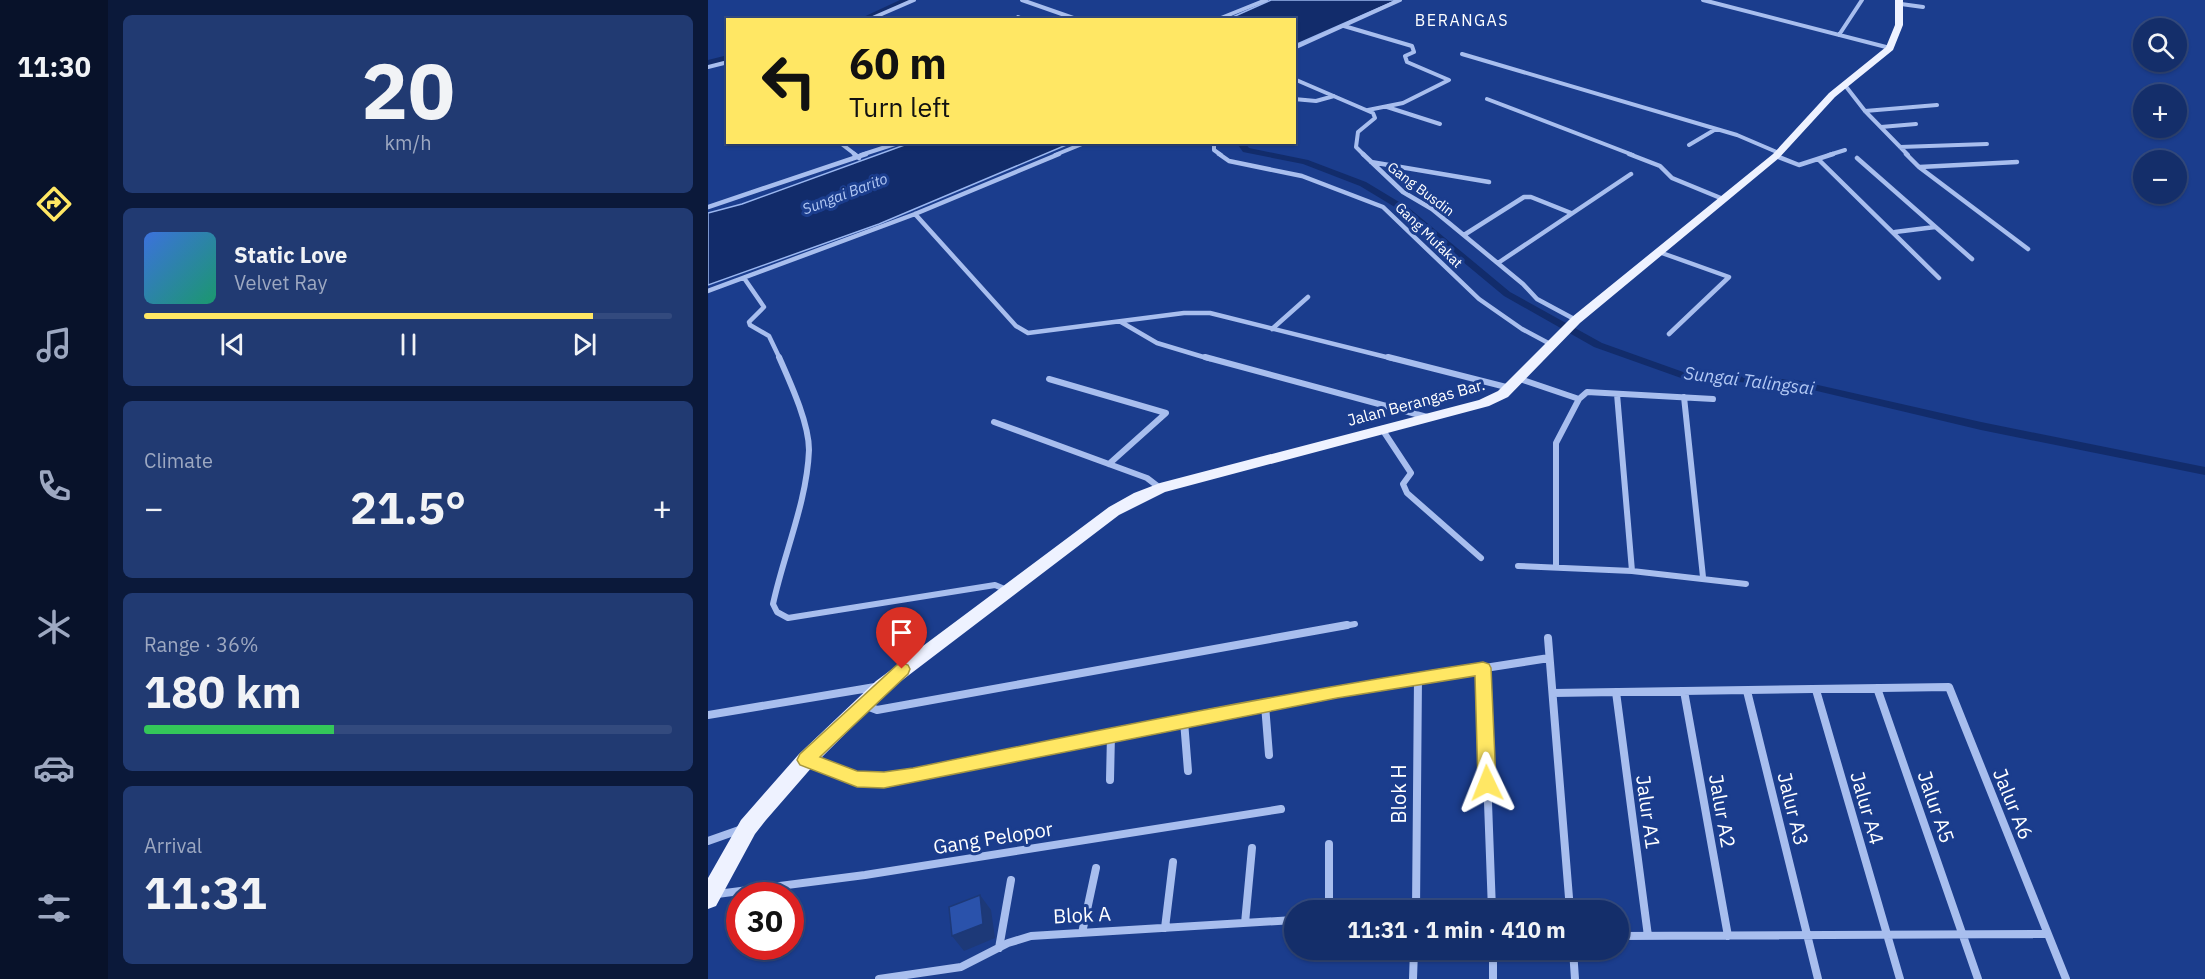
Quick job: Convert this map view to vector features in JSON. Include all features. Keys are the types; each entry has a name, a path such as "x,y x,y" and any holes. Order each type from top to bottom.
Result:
{"main road":[{"path":"1890,48 1899,24 1900,2"},
{"name":"Jalan Berangas Bar.","path":"709,897 748,827 806,760 882,686 1114,511 1160,488 1498,398 1515,384 1574,322 1778,154 1844,84 1890,48"}],"street":[{"path":"873,18 914,0"},
{"path":"1022,0 1073,18"},
{"path":"1221,18 1266,0"},
{"path":"1296,47 1400,0"},
{"path":"1703,0 1890,48"},
{"path":"1839,35 1862,0"},
{"path":"1900,2 1923,7"},
{"path":"1296,80 1368,110 1403,103 1449,80 1407,62 1405,56 1413,53 1412,46 1344,26"},
{"path":"1462,54 1716,129 1799,165 1845,150"},
{"path":"708,67 726,62"},
{"path":"1844,84 1865,111 1919,167 2028,249"},
{"path":"1296,99 1311,101 1335,96"},
{"path":"1487,99 1657,164 1672,178 1723,200"},
{"path":"1865,111 1937,105"},
{"path":"1387,107 1440,124"},
{"name":"Gang Busdin","path":"1368,110 1375,118 1358,132 1354,144 1370,162 1403,192 1432,209 1464,235 1545,305 1574,322"},
{"path":"1881,127 1916,124"},
{"path":"1689,146 1716,129"},
{"path":"842,144 859,158"},
{"path":"708,207 896,144"},
{"path":"708,291 915,214 1082,144"},
{"name":"Gang Mufakat","path":"1214,144 1214,150 1229,161 1302,176 1387,210 1479,299 1522,329 1555,342"},
{"path":"1900,147 1987,144"},
{"path":"1857,158 1972,259"},
{"path":"1818,159 1895,232 1939,278"},
{"path":"1370,162 1490,182"},
{"path":"1919,167 2017,162"},
{"path":"1498,263 1631,174"},
{"path":"1464,235 1524,197 1531,197 1571,213"},
{"path":"915,214 1019,329 1028,333 1198,312 1234,318 1272,329 1579,399"},
{"path":"1895,232 1935,227"},
{"path":"1659,252 1729,277 1669,334"},
{"path":"744,278 764,307 749,322 769,336 797,396 809,442 808,466 773,604 777,612 788,618 995,585 1008,590"},
{"path":"1272,329 1308,297"},
{"path":"1120,321 1157,344 1427,417"},
{"path":"1049,379 1166,413 1109,464"},
{"path":"1556,567 1556,442 1579,399 1587,392 1713,399"},
{"path":"1617,394 1632,571"},
{"path":"1684,397 1703,577"},
{"path":"994,422 1147,478 1160,488"},
{"path":"1382,429 1411,473 1402,484 1407,493 1480,558"},
{"path":"1518,566 1632,571 1703,577 1746,584"},
{"path":"864,705 877,710 1355,624"},
{"path":"1548,638 1569,900"},
{"path":"806,760 857,779 884,780 1265,705 1550,658"},
{"path":"1483,668 1492,900"},
{"name":"Blok H","path":"1416,900 1418,678"},
{"path":"708,715 882,686"},
{"name":"Jalur A6","path":"1877,688 1949,687 2066,979"},
{"path":"1553,693 1877,688"},
{"name":"Jalur A5","path":"1877,688 1978,979"},
{"name":"Jalur A4","path":"1816,690 1900,979"},
{"name":"Jalur A3","path":"1747,691 1818,979"},
{"name":"Jalur A1","path":"1616,692 1648,936"},
{"name":"Jalur A2","path":"1684,692 1728,936"},
{"path":"1265,705 1269,755"},
{"path":"1184,722 1188,771"},
{"path":"1110,780 1111,734"},
{"name":"Gang Pelopor","path":"709,897 865,875 1281,809"},
{"path":"708,840 748,827"},
{"path":"1329,844 1329,900"},
{"path":"1245,922 1252,848"},
{"path":"1165,928 1173,862"},
{"path":"1082,933 1095,868"},
{"path":"999,948 1011,880"},
{"name":"Blok A","path":"879,979 961,967 1030,936 1284,920"},
{"path":"1629,936 2047,934"},
{"path":"1413,979 1414,960"},
{"path":"1493,960 1493,979"},
{"path":"1574,960 1575,979"}],"water":[{"path":"1271,0 1397,0 1296,45 1296,18 1230,18"},
{"name":"Sungai Barito","path":"907,144 1069,144 879,224 708,285 708,213 742,204"}],"building":[{"path":"980,895 983,924 952,936 949,907"}],"waterway":[{"path":"868,18 910,0"},
{"path":"708,64 726,60"},
{"name":"Sungai Talingsai","path":"1242,144 1246,150 1305,162 1363,184 1406,210 1507,294 1598,345 1685,376 1796,383 1981,426 2205,471"}],"district":[{"name":"BERANGAS","path":"1462,20"}],"route":[{"path":"902,669 806,760 857,779 884,780 1337,691 1483,668 1487,783"}]}
